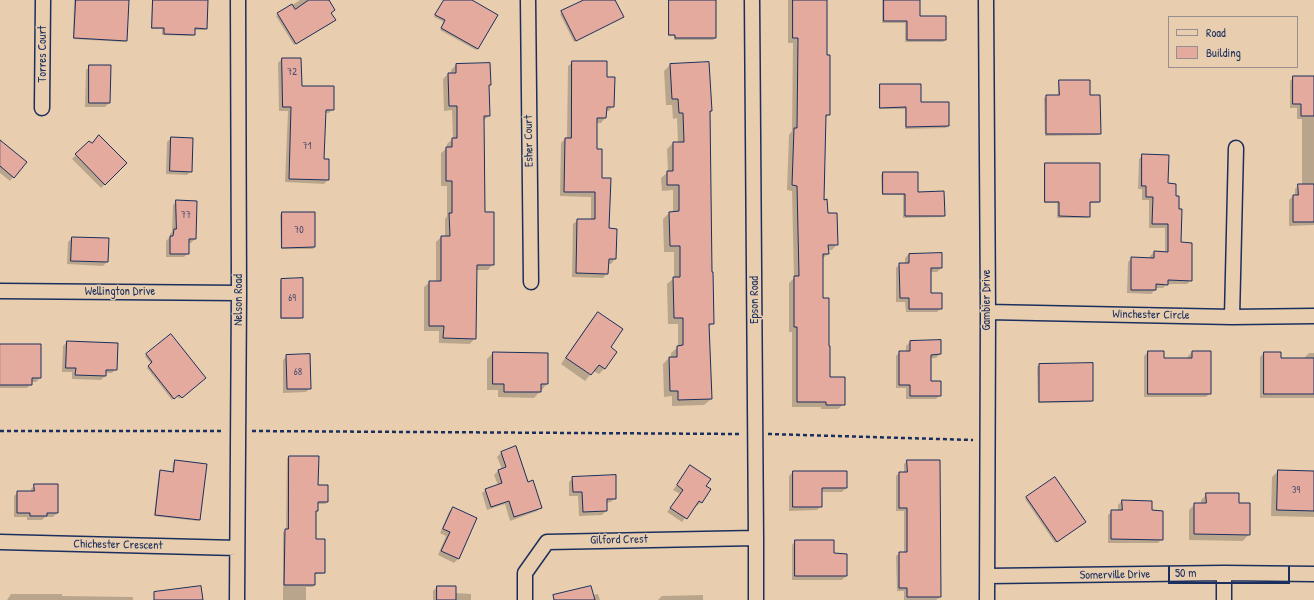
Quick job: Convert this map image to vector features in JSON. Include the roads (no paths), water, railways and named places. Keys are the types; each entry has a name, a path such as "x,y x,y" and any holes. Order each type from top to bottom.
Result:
{"street":[{"name":"Torres Court","path":"42,108 43,0"},
{"name":"Nelson Road","path":"237,600 236,548 239,292 238,0"},
{"name":"Esher Court","path":"528,0 531,282"},
{"name":"Epson Road","path":"752,0 756,600"},
{"name":"Gambier Drive","path":"986,0 988,312 987,600"},
{"path":"1232,316 1236,148"},
{"name":"Wellington Drive","path":"0,291 239,292"},
{"name":"Winchester Circle","path":"988,312 1314,316"},
{"name":"Gilford Crest","path":"525,600 525,573 548,542 756,538"},
{"name":"Chichester Crescent","path":"0,542 236,548"},
{"path":"1224,573 1224,600"},
{"name":"Somerville Drive","path":"988,576 1224,573 1314,574"}]}
